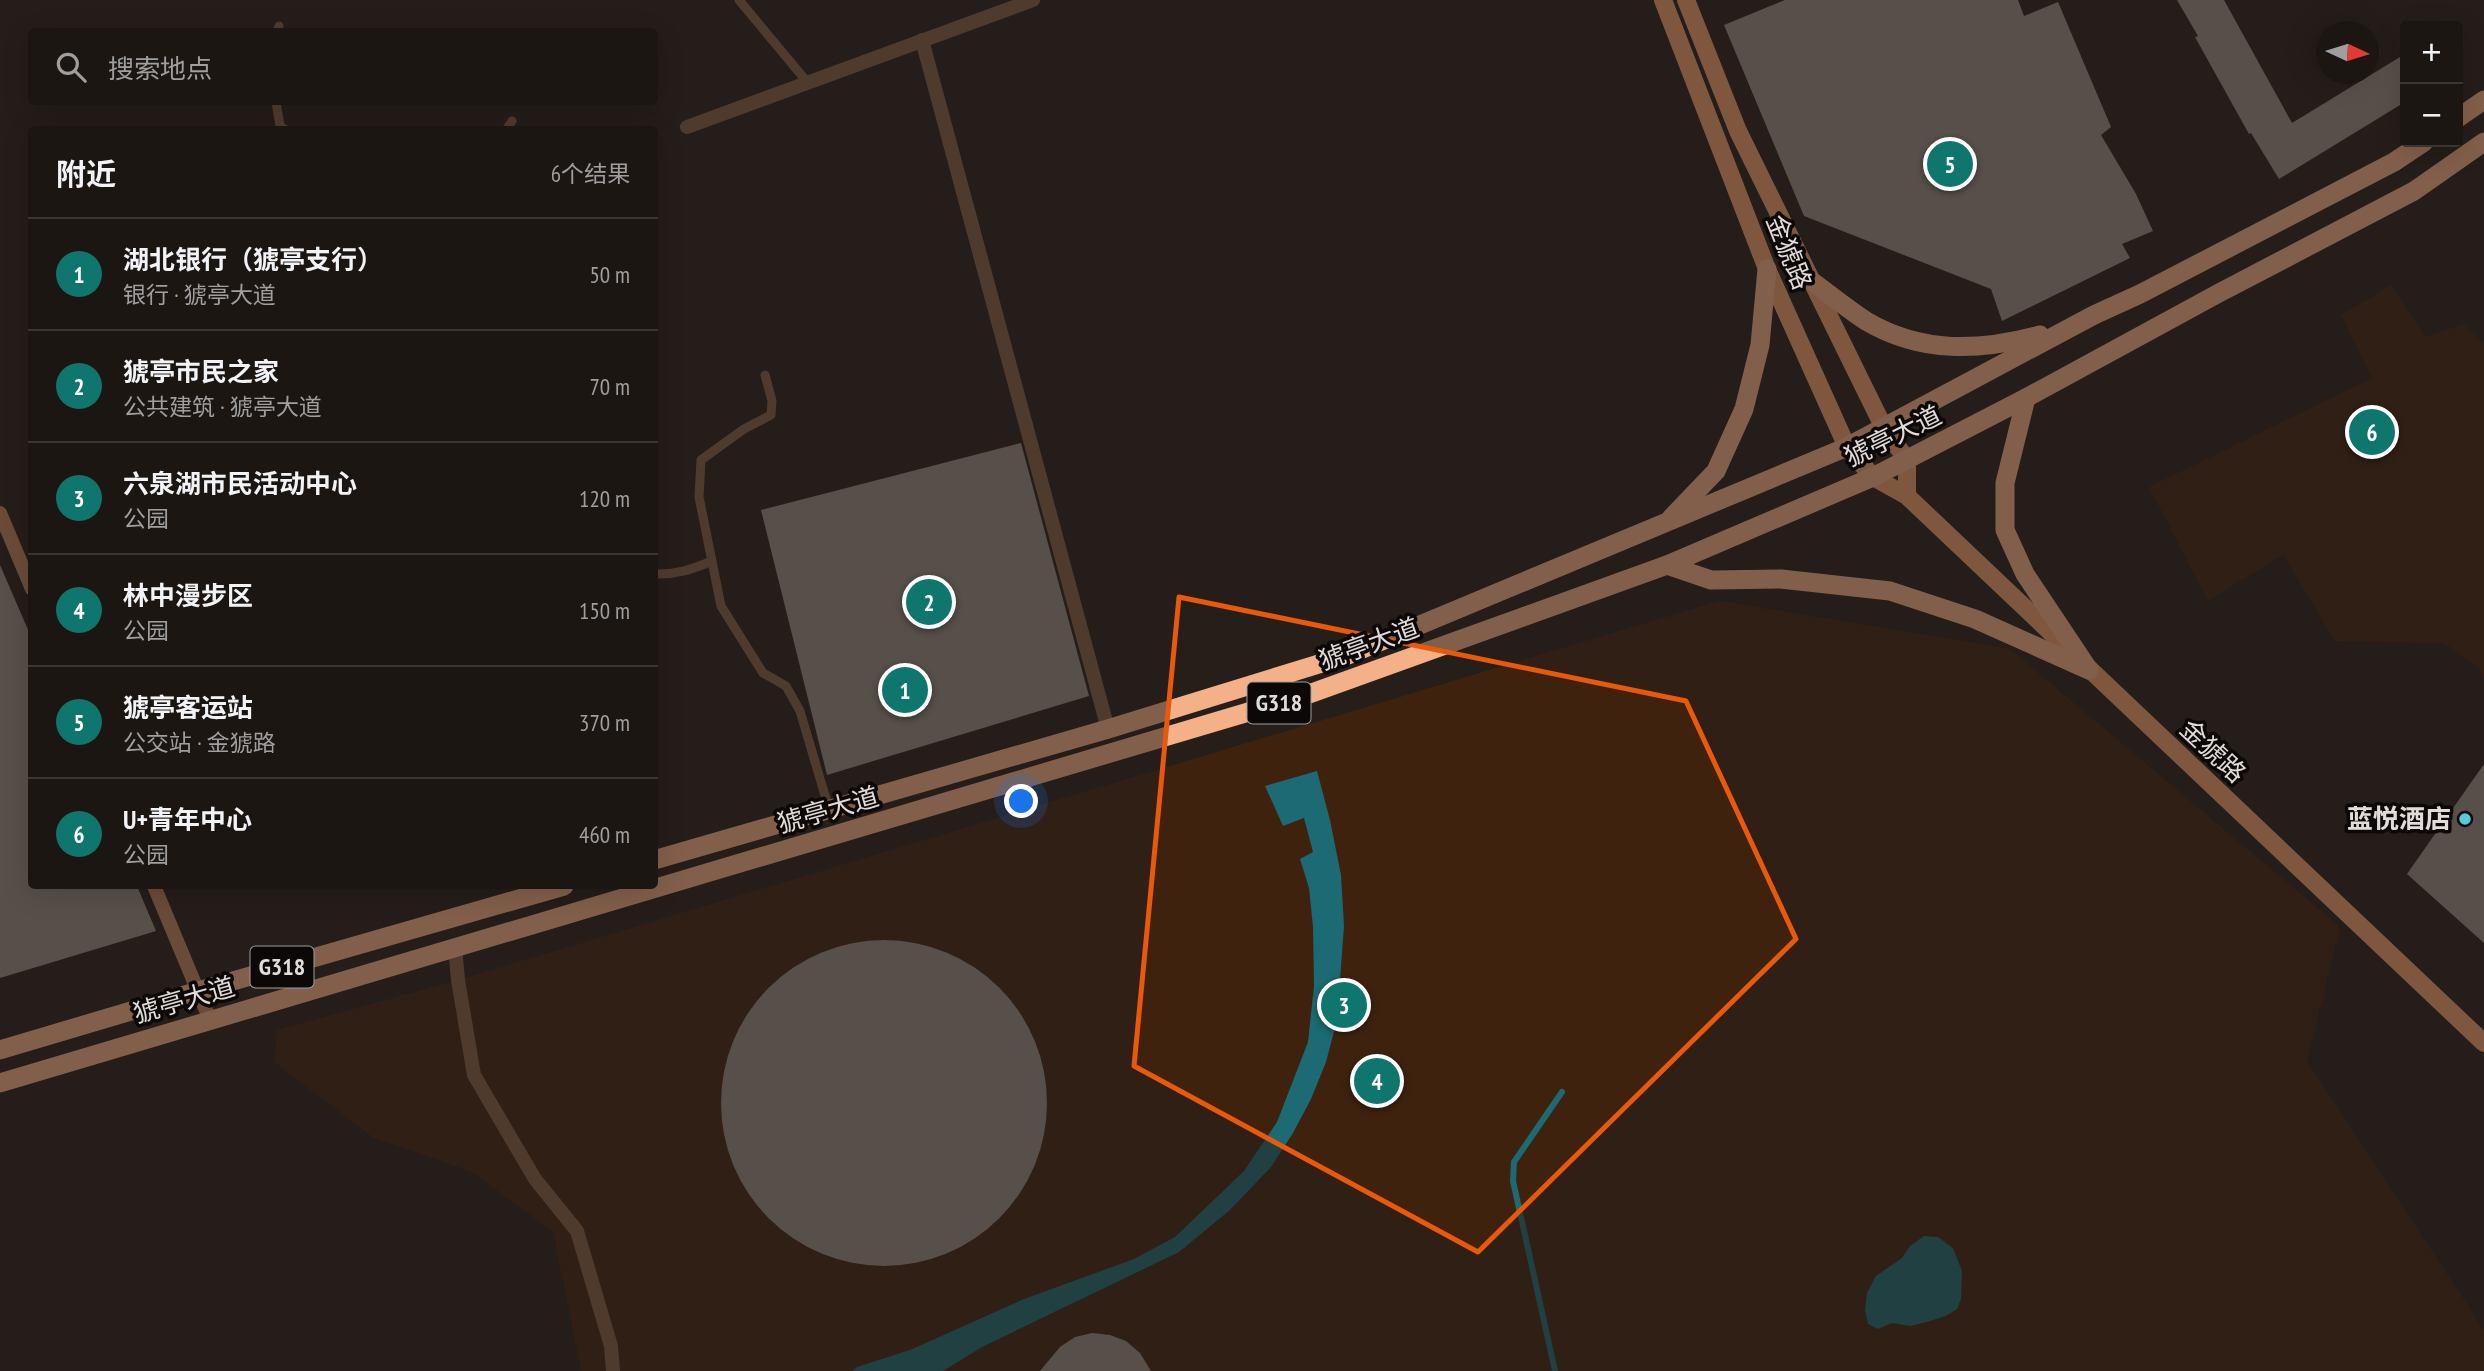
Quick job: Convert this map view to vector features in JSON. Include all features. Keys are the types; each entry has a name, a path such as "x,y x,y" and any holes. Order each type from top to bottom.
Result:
{"highway":[{"path":"2463,115 2484,100"},
{"name":"猇亭大道","path":"658,887 1309,694 1667,565 1873,478 2414,191 2484,142"},
{"name":"猇亭大道","path":"658,859 1108,729 1348,654 1847,447 2094,315 2140,294 2395,162 2417,147"},
{"path":"1665,524 1716,471 1744,409 1760,345 1766,269"},
{"path":"1813,282 1866,320 1897,336 1928,344 1961,347 2001,345 2094,315"},
{"path":"2026,398 2005,484 2005,530 2025,574 2089,670"},
{"path":"1667,565 1711,580 1782,579 1890,591 1976,619 2089,670"},
{"name":"猇亭大道","path":"0,1050 554,889"},
{"name":"猇亭大道","path":"0,1083 651,889"}],"main road":[{"name":"金猇路","path":"1662,0 1766,269 1847,447 1873,478 1907,496 2484,1043"},
{"name":"金猇路","path":"1686,0 1738,131 1884,428 1906,460"},
{"path":"1906,460 1907,496"},
{"path":"0,513 28,580"},
{"path":"155,889 210,1020"}],"street":[{"path":"687,127 1033,0"},
{"path":"922,40 1108,729"},
{"path":"455,947 474,1075 535,1179 577,1231 611,1346 612,1371"}],"lane":[{"path":"739,0 808,83"},
{"path":"276,105 280,126"},
{"path":"509,126 512,121"},
{"path":"765,375 772,401 771,415 744,429 701,460 699,497 721,606 762,673 786,686 800,711 829,810"},
{"path":"658,574 670,575 691,570 712,561"}],"highlighted area":[{"path":"1179,597 1686,701 1796,939 1478,1252 1134,1066"}],"shaded area":[{"path":"2391,285 2426,337 2464,324 2484,344 2484,678 2480,669 2444,643 2335,641 2283,555 2208,601 2149,487 2372,378 2341,315"},
{"path":"1719,601 2010,649 2340,927 2307,1061 2484,1330 2484,1371 581,1371 553,1232 472,1172 372,1137 274,1062 277,1030 458,980"}],"water":[{"path":"1317,771 1341,875 1344,926 1337,1020 1326,1062 1311,1099 1271,1167 1230,1210 1179,1252 982,1347 943,1371 852,1371 910,1350 1024,1299 1134,1259 1175,1237 1244,1171 1277,1122 1308,1042 1314,986 1309,888 1300,859 1313,852 1304,818 1283,826 1265,786"},
{"path":"1924,1236 1938,1237 1953,1248 1962,1271 1961,1299 1957,1309 1946,1316 1910,1326 1892,1323 1878,1329 1868,1324 1865,1310 1867,1293 1876,1276 1902,1258 1910,1246"}],"building":[{"path":"1785,0 2018,0 2024,16 2058,2 2111,127 2101,135 2136,194 2153,231 2122,244 2130,258 2002,321 1991,289 1804,216 1724,25"},
{"path":"2177,0 2224,0 2292,123 2356,84 2379,84 2379,70 2400,57 2400,105 2279,179 2251,133 2249,134 2195,37 2198,36"},
{"path":"1021,443 1089,696 827,775 761,510"},
{"path":"0,565 28,630 28,889 138,889 156,931 0,978"},
{"name":"蓝悦酒店","path":"2484,764 2484,943 2407,874"},
{"path":"884,940 916,943 946,952 975,967 999,988 1020,1012 1035,1041 1044,1071 1047,1103 1044,1135 1035,1165 1020,1194 999,1218 975,1239 946,1254 916,1263 884,1266 852,1263 822,1254 793,1239 769,1218 748,1194 733,1165 724,1135 721,1103 724,1071 733,1041 748,1012 769,988 793,967 822,952 852,943"},
{"path":"1092,1333 1110,1335 1126,1341 1140,1353 1151,1371 1040,1371 1060,1347 1075,1337"}],"waterway":[{"path":"1555,1371 1513,1181 1514,1162 1562,1092"}],"place":[{"name":"猇亭客运站","path":"1950,164"},
{"name":"U+青年中心","path":"2372,432"},
{"name":"猇亭市民之家","path":"929,602"},
{"name":"湖北银行（猇亭支行）","path":"905,690"},
{"name":"蓝悦酒店","path":"2465,819"},
{"name":"六泉湖市民活动中心","path":"1344,1005"},
{"name":"林中漫步区","path":"1377,1081"}]}
